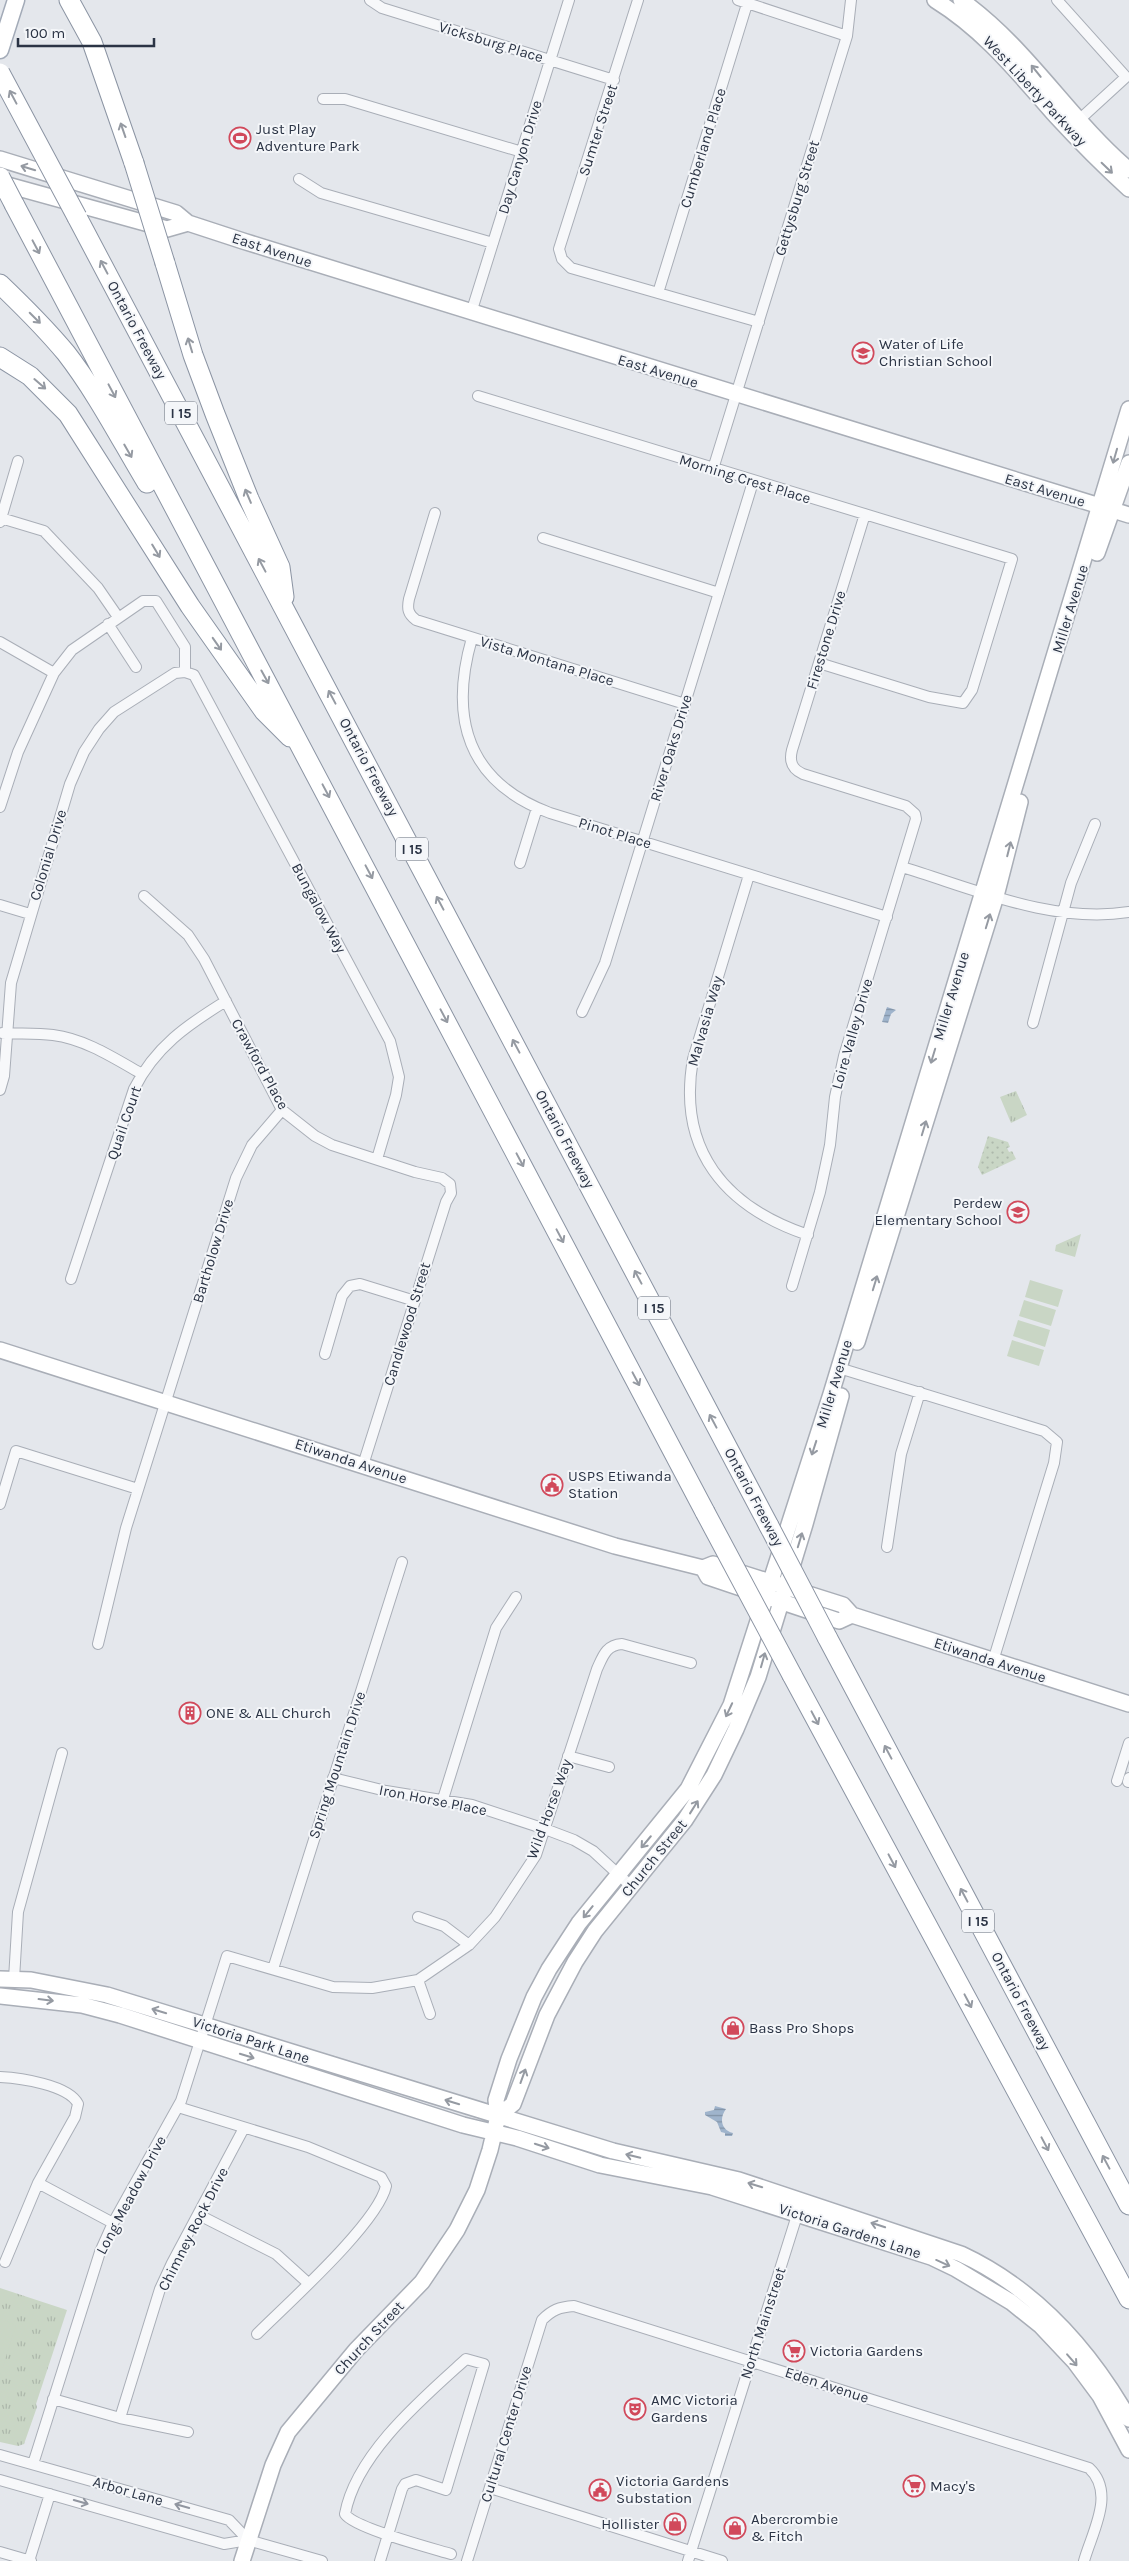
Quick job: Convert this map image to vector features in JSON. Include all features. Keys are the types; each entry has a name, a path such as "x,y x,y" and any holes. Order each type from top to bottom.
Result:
{"highway":[{"path":"69,0 92,42 134,162 193,355 249,499 280,567 285,608"},
{"name":"Ontario Freeway","path":"0,73 1129,2205"},
{"path":"0,177 792,1676 1129,2299"},
{"path":"0,284 67,354 102,407 155,498 179,519"},
{"path":"0,357 17,366 45,388 68,414 190,606 264,711 306,754"}],"main road":[{"path":"0,50 16,0"},
{"name":"West Liberty Parkway","path":"935,0 960,16 993,44 1071,132 1129,188"},
{"name":"West Liberty Parkway","path":"961,0 1004,35 1079,120 1129,170"},
{"name":"East Avenue","path":"0,159 176,213 188,224 1129,515"},
{"path":"0,173 86,200 126,198"},
{"name":"East Avenue","path":"0,183 167,229 188,224"},
{"name":"Miller Avenue","path":"778,1584 989,894 1010,848 1018,807 1106,509 1129,409"},
{"name":"Miller Avenue","path":"1106,509 1129,463"},
{"name":"Etiwanda Avenue","path":"0,1350 615,1546 703,1568 713,1564 843,1604 852,1615 1129,1704"},
{"name":"Etiwanda Avenue","path":"703,1568 708,1577 839,1621 852,1615"},
{"name":"Church Street","path":"242,2561 273,2465 288,2432 356,2350 422,2282 441,2256 476,2190 495,2133 498,2116 496,2100 498,2091 534,1997 579,1923 688,1788 731,1705 778,1584"},
{"name":"Church Street","path":"498,2116 513,2104 530,2056 561,1986 595,1932 686,1820 714,1775 758,1677 773,1599"},
{"name":"Victoria Park Lane","path":"7,1979 67,1986 107,1995 498,2116"},
{"name":"Victoria Park Lane","path":"0,1996 82,2005 495,2133"},
{"name":"Victoria Gardens Lane","path":"498,2116 620,2153 739,2180 800,2207 931,2257 988,2286 1041,2326 1074,2361 1100,2396 1129,2450"},
{"name":"Victoria Gardens Lane","path":"495,2133 600,2165 712,2186 924,2240 984,2265 1021,2290 1061,2326 1088,2355 1129,2419"},
{"path":"988,2286 997,2283 1061,2326"}],"street":[{"name":"Vicksburg Place","path":"370,0 382,8 614,80"},
{"name":"Day Canyon Drive","path":"472,313 569,0"},
{"name":"Sumter Street","path":"638,0 559,249 562,259 571,268 658,292"},
{"name":"Gettysburg Street","path":"713,469 847,36 851,0"},
{"path":"1057,0 1126,77 1079,120"},
{"path":"742,2 847,36"},
{"name":"Cumberland Place","path":"658,292 742,2"},
{"path":"323,99 346,99 522,152"},
{"path":"299,179 321,193 493,243"},
{"path":"658,292 759,322"},
{"name":"Morning Crest Place","path":"478,396 753,482 1012,559 972,690 963,703 943,701 819,663"},
{"path":"18,461 1,520 44,532 98,588 118,617"},
{"name":"River Oaks Drive","path":"582,1012 605,963 753,482"},
{"name":"Vista Montana Place","path":"436,514 409,599 408,611 416,620 685,704"},
{"name":"Firestone Drive","path":"865,514 790,756 792,766 803,774 906,806 915,814"},
{"path":"543,538 719,593"},
{"path":"0,807 18,752 54,673 72,650 143,601 156,601 185,647 185,672"},
{"path":"108,624 136,667"},
{"name":"Pinot Place","path":"472,638 461,691 464,720 477,755 493,777 513,795 536,808 887,917"},
{"path":"0,642 54,673"},
{"name":"Colonial Drive","path":"0,1090 4,1076 3,1033 11,983 70,784 84,752 99,729 114,712 175,673 185,672"},
{"name":"Bungalow Way","path":"185,672 194,675 390,1041 399,1077 396,1095 377,1160"},
{"path":"520,863 536,808"},
{"name":"Loire Valley Drive","path":"792,1286 820,1192 830,1145 835,1097 844,1056 916,824 915,814"},
{"path":"1033,1023 1049,971 1062,912 1074,873 1095,824"},
{"path":"902,866 989,894 1062,912 1106,914 1129,912"},
{"name":"Malvasia Way","path":"749,875 693,1059 689,1088 692,1117 704,1154 718,1177 734,1195 763,1217 808,1235"},
{"name":"Crawford Place","path":"144,896 188,935 204,959 282,1110 315,1136 332,1145 442,1178 450,1184"},
{"path":"0,905 30,914"},
{"name":"Quail Court","path":"71,1279 134,1090 142,1074 184,1027 226,1000"},
{"path":"3,1033 53,1035 74,1040 94,1047 142,1074"},
{"name":"Bartholow Drive","path":"98,1644 138,1489 236,1178 252,1145 282,1110"},
{"name":"Candlewood Street","path":"363,1465 446,1202 451,1193 450,1184"},
{"path":"325,1354 342,1296 350,1286 360,1284 415,1301"},
{"path":"843,1370 1044,1431 1057,1442 1054,1463 993,1661"},
{"path":"887,1547 901,1454 920,1392"},
{"path":"0,1504 16,1451 138,1489"},
{"name":"Spring Mountain Drive","path":"273,1969 402,1562"},
{"path":"443,1798 496,1628 516,1597"},
{"name":"Wild Horse Way","path":"227,1956 333,1987 372,1988 418,1980 469,1945 495,1917 536,1855 602,1656 613,1644 629,1646 691,1663"},
{"path":"1125,1780 1129,1743"},
{"path":"7,1979 18,1912 62,1753"},
{"path":"568,1756 609,1767"},
{"name":"Iron Horse Place","path":"333,1778 386,1791 443,1798 472,1804 545,1829 574,1840 594,1852 632,1886"},
{"path":"418,1917 444,1926 469,1945"},
{"name":"Long Meadow Drive","path":"33,2464 94,2268 113,2223 178,2106 201,2042 227,1956"},
{"path":"418,1980 430,2014"},
{"path":"0,2077 19,2078 59,2090 69,2094 78,2104 75,2116 38,2183 5,2262"},
{"path":"178,2106 308,2148 372,2172 381,2177 386,2186 384,2198 374,2212 256,2334"},
{"name":"Chimney Rock Drive","path":"120,2418 160,2289 244,2128"},
{"path":"38,2183 113,2223"},
{"name":"North Mainstreet","path":"690,2556 800,2207"},
{"path":"199,2215 276,2254 308,2282"},
{"name":"Eden Avenue","path":"551,2311 562,2307 574,2306 1089,2468 1098,2479 1103,2494 1084,2561"},
{"name":"Cultural Center Drive","path":"467,2561 542,2320 551,2311"},
{"path":"380,2561 387,2534 405,2484 416,2480 446,2490 484,2364 466,2359 394,2427 364,2470 347,2505 345,2514 348,2520 355,2523 387,2534 451,2554"},
{"path":"53,2399 120,2418 188,2432"},
{"name":"Arbor Lane","path":"0,2455 232,2521 248,2540"},
{"name":"Arbor Lane","path":"0,2480 224,2544 248,2540 322,2561"},
{"path":"490,2488 690,2556 722,2561"},
{"path":"0,2552 30,2561 50,2494"}],"green space":[{"path":"1016,1091 1027,1115 1011,1123 1000,1097"},
{"path":"988,1136 1008,1142 1010,1147 1007,1148 1009,1152 1012,1151 1016,1159 982,1175 978,1167"},
{"path":"1081,1234 1075,1257 1055,1251 1056,1245"},
{"path":"1030,1280 1063,1290 1058,1307 1025,1297"},
{"path":"1024,1300 1056,1310 1051,1326 1019,1316"},
{"path":"1018,1320 1050,1330 1045,1347 1013,1336"},
{"path":"1012,1340 1044,1350 1039,1366 1007,1356"},
{"path":"0,2288 67,2310 24,2444 18,2446 0,2442"},
{"path":"0,2317 16,2326 0,2375"}],"water":[{"path":"887,1007 896,1010 891,1014 888,1023 882,1022"},
{"path":"715,2106 726,2109 722,2116 722,2123 726,2129 733,2133 732,2136 725,2136 717,2122 705,2115 705,2112 714,2110"}],"place":[{"name":"Just Play Adventure Park","path":"240,138"},
{"name":"Water of Life Christian School","path":"863,353"},
{"name":"Perdew Elementary School","path":"1018,1212"},
{"name":"USPS Etiwanda Station","path":"552,1485"},
{"name":"ONE & ALL Church","path":"190,1713"},
{"name":"Bass Pro Shops","path":"733,2028"},
{"name":"Victoria Gardens","path":"794,2351"},
{"name":"AMC Victoria Gardens","path":"635,2409"},
{"name":"Macy's","path":"914,2486"},
{"name":"Victoria Gardens Substation","path":"600,2490"},
{"name":"Hollister","path":"675,2524"},
{"name":"Abercrombie & Fitch","path":"735,2528"}]}
